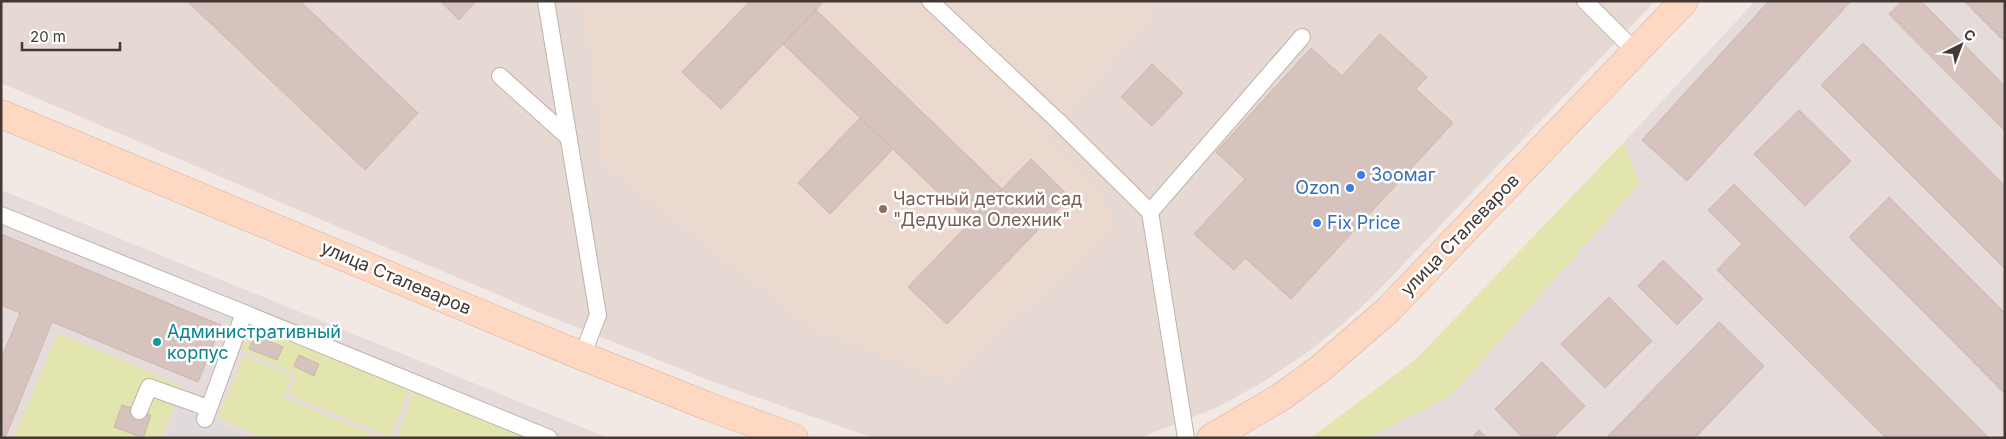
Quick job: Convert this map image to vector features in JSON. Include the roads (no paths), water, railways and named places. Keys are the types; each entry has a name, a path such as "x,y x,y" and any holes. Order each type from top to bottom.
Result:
{"main road":[{"name":"улица Сталеваров","path":"1211,438 1281,397 1357,339 1388,310 1684,1"},
{"name":"улица Сталеваров","path":"1,114 582,356 794,438"}],"lane":[{"path":"546,1 598,315 582,356"},
{"path":"930,1 1058,121 1150,212 1186,438"},
{"path":"1585,1 1636,52"},
{"path":"1150,212 1302,37"},
{"path":"500,76 568,138"},
{"path":"1,215 244,312 549,438"},
{"path":"139,411 149,387 206,413 244,312"}],"place":[{"name":"Зоомаг","path":"1361,175"},
{"name":"Ozon","path":"1350,188"},
{"name":"Частный детский сад \"Дедушка Олехник\"","path":"883,209"},
{"name":"Fix Price","path":"1317,223"},
{"name":"Административный корпус","path":"157,342"}]}
